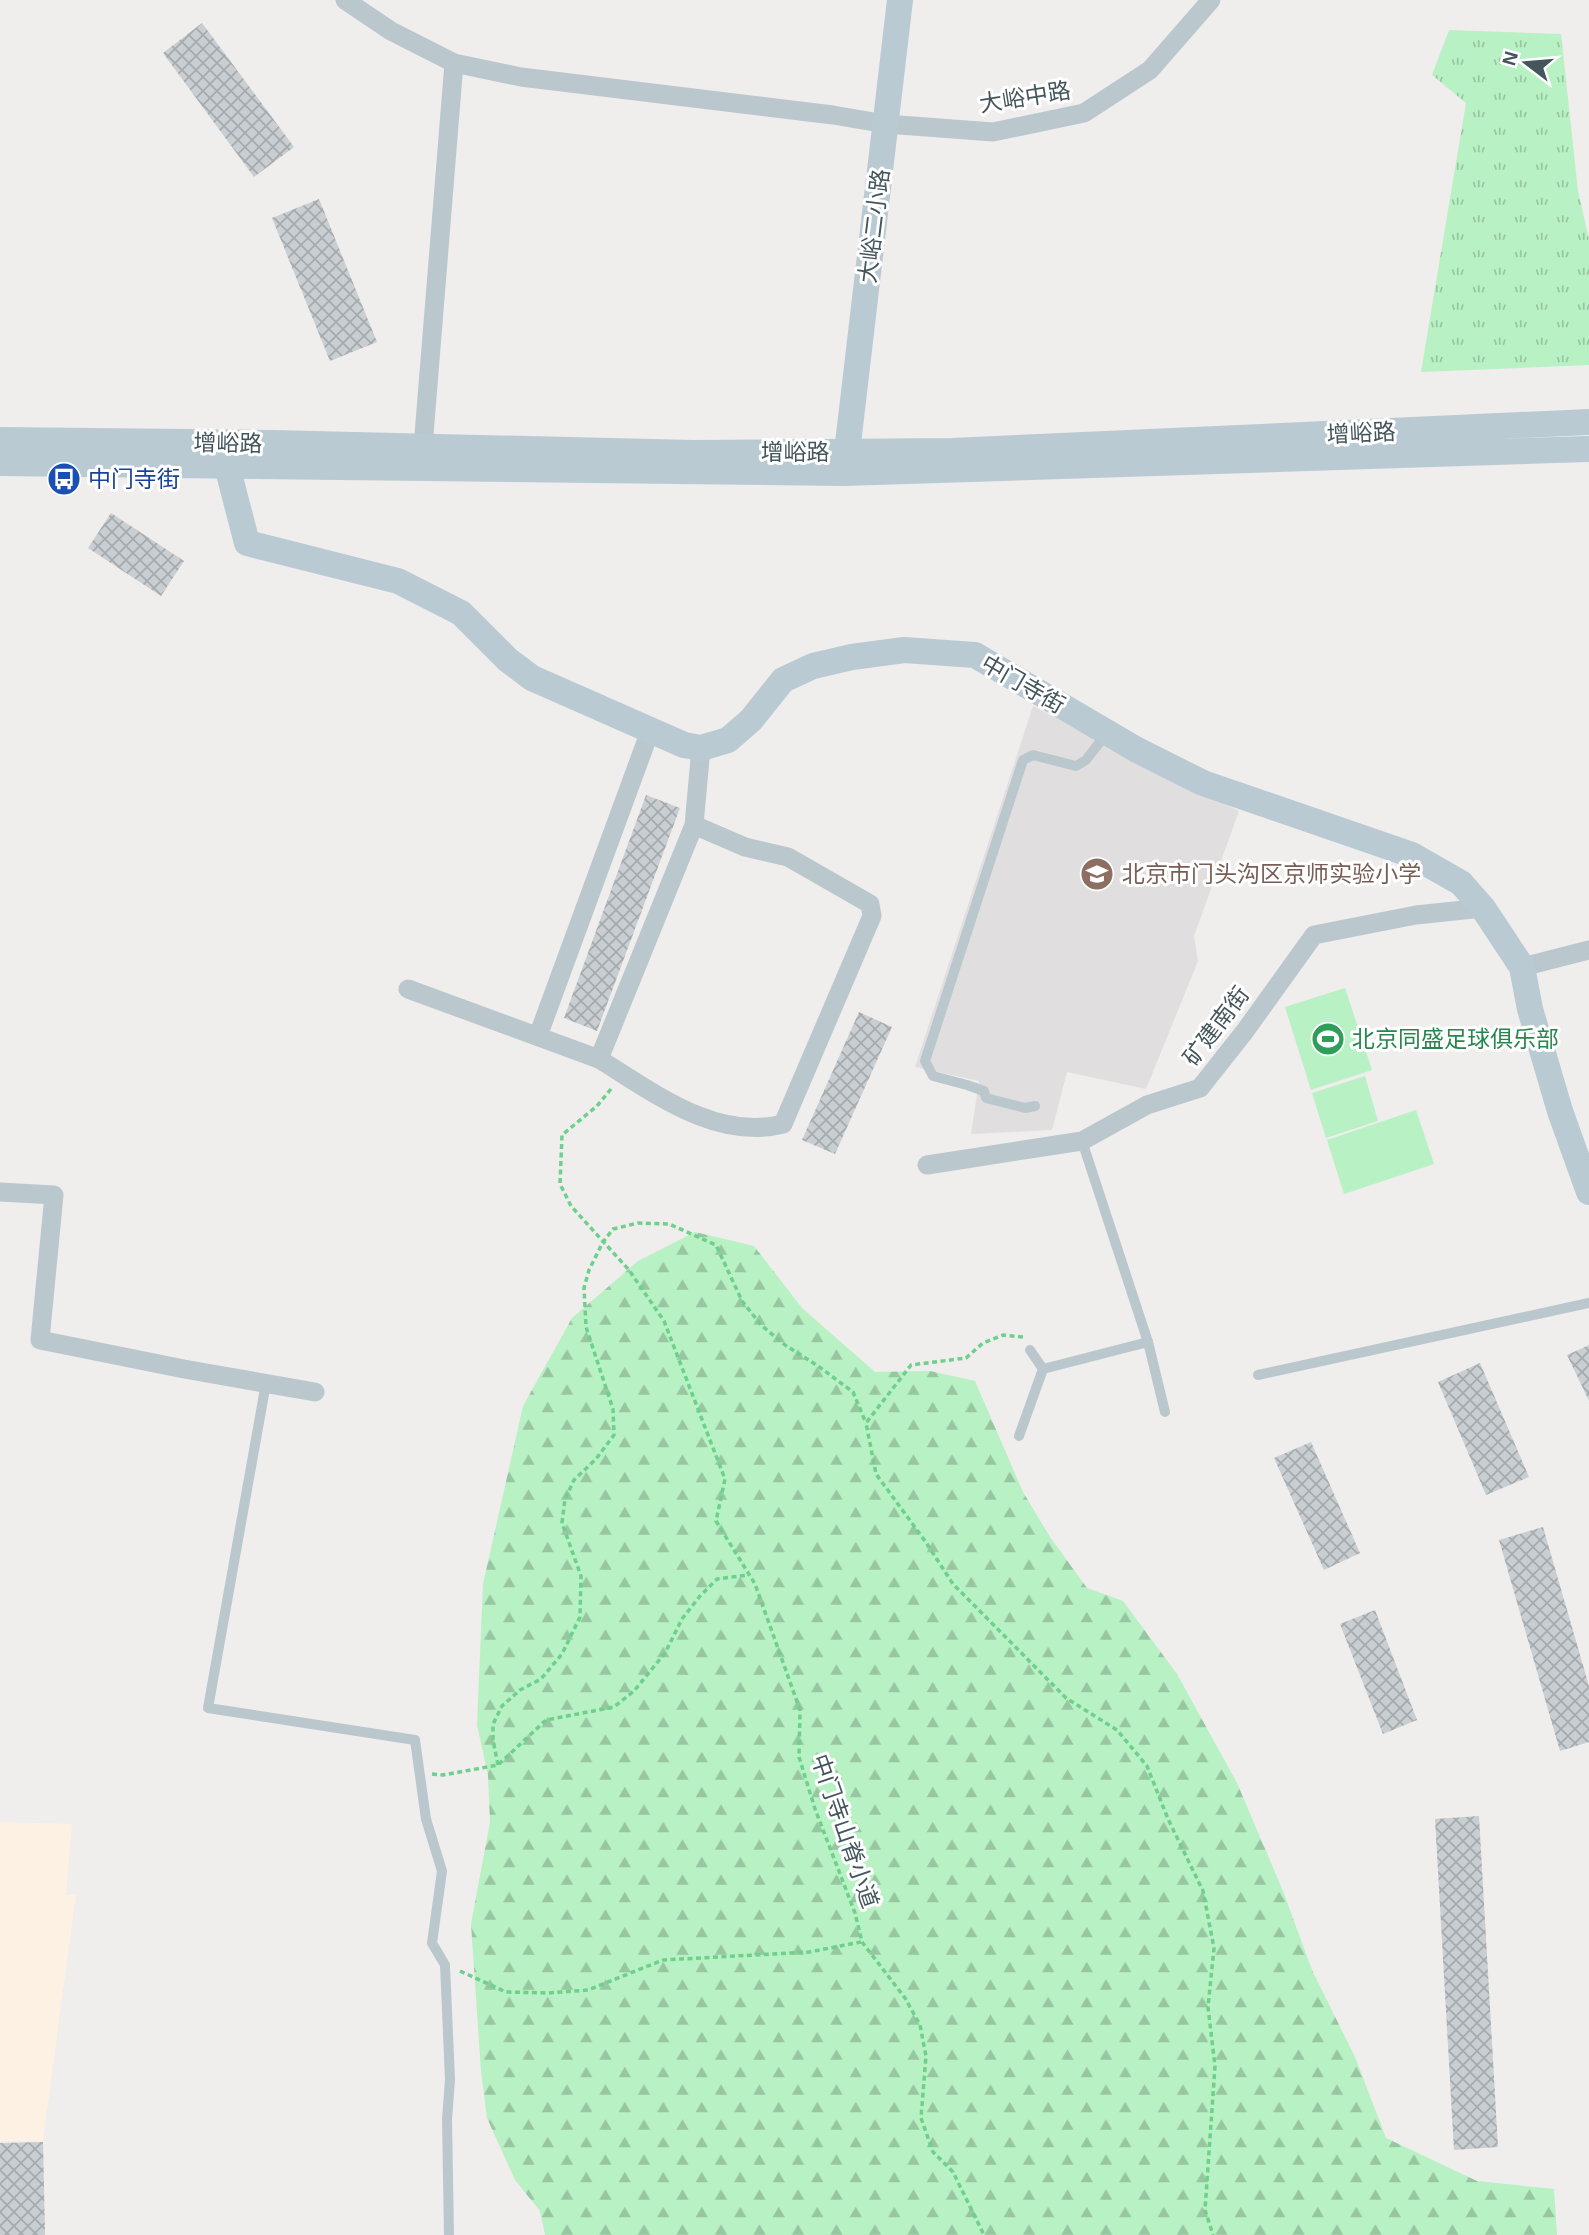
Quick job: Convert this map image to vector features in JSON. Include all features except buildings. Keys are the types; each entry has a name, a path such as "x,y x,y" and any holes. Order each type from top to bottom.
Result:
{"street":[{"name":"大峪中路","path":"345,0 391,31 454,63 521,77 833,115 886,124 993,132 1084,113 1150,69 1211,0"},
{"name":"大峪二小路","path":"847,452 900,0"},
{"path":"423,447 454,63"},
{"name":"增峪路","path":"0,440 693,453 847,452 966,450 1589,422"},
{"name":"增峪路","path":"0,463 844,473 1589,449"},
{"path":"228,466 247,543 398,581 461,613 508,660 532,678 650,731 684,745 701,748 694,825 599,1059"},
{"name":"中门寺街","path":"701,748 728,740 751,720 783,680 813,666 852,657 904,650 975,655 1137,750 1203,783 1412,855 1461,883 1483,908 1522,967 1530,1009 1556,1098 1589,1192"},
{"path":"537,1036 650,731"},
{"path":"408,989 599,1059 688,1112 715,1122 765,1128 783,1124 872,916 870,904 788,857 745,847 694,825"},
{"name":"矿建南街","path":"927,1165 1082,1141 1147,1105 1199,1088 1245,1031 1314,935 1416,915 1483,908"},
{"path":"1522,967 1589,950"},
{"path":"0,1192 54,1195 40,1340 315,1392"}],"lane":[{"path":"1035,1105 1025,1108 985,1098 984,1091 933,1076 925,1061 1023,760 1033,755 1076,766 1086,760 1107,732"},
{"path":"1082,1141 1148,1342 1165,1412"},
{"path":"1258,1376 1589,1303"},
{"path":"1043,1369 1148,1342"},
{"path":"1030,1350 1043,1369"},
{"path":"1019,1436 1043,1369"},
{"path":"266,1382 208,1708 415,1740 426,1819 442,1871 432,1942 446,1965 450,2080 447,2132 449,2235"}],"path":[{"name":"中门寺山脊小道","path":"624,1074 597,1106 562,1135 560,1184 571,1206 629,1270 664,1321 725,1479 716,1521 755,1584 800,1710 799,1757 815,1809 855,1913 862,1942 905,1998 920,2025 926,2056 921,2118 933,2152 953,2172 984,2235"},
{"path":"498,1765 492,1740 493,1724 502,1706 520,1690 541,1679 562,1654 580,1617 581,1576 562,1523 565,1499 574,1480 596,1459 614,1435 613,1409 586,1327 584,1288 589,1270 613,1229 638,1223 669,1224 716,1245 742,1301 761,1325 853,1392 866,1423 876,1474 953,1584 1066,1698 1117,1731 1147,1766 1168,1819 1203,1891 1214,1948 1208,2007 1215,2066 1205,2210 1213,2235"},
{"path":"866,1423 911,1365 965,1359 983,1343 1003,1335 1025,1337 1030,1350"},
{"path":"420,1772 443,1775 498,1765 547,1720 614,1707 634,1691 665,1653 682,1619 699,1596 717,1579 748,1575"},
{"path":"446,1965 506,1992 548,1993 588,1990 663,1960 809,1952 862,1942"}],"shaded area":[{"name":"北京市门头沟区京师实验小学","path":"1033,706 1239,811 1194,936 1198,961 1146,1089 1067,1072 1052,1130 971,1134 979,1081 915,1067"},
{"path":"0,1822 72,1824 66,1895 76,1894 43,2141 0,2141"}],"green space":[{"path":"1449,30 1561,34 1578,191 1589,239 1589,365 1421,372 1466,103 1432,75"},
{"name":"北京同盛足球俱乐部","path":"1345,988 1372,1070 1311,1090 1285,1007"},
{"path":"1365,1076 1378,1121 1326,1138 1312,1093"},
{"path":"1416,1110 1434,1164 1344,1194 1327,1140"},
{"path":"695,1232 754,1246 802,1308 875,1372 930,1371 975,1381 1023,1492 1050,1537 1087,1588 1123,1601 1177,1674 1237,1783 1283,1891 1312,1970 1355,2057 1386,2138 1477,2181 1554,2189 1557,2235 545,2235 540,2211 515,2180 487,2118 481,2071 471,1924 490,1822 488,1775 477,1725 483,1584 523,1406 572,1318 638,1261"}],"place":[{"name":"中门寺街","path":"64,479"},
{"name":"北京市门头沟区京师实验小学","path":"1097,874"},
{"name":"北京同盛足球俱乐部","path":"1328,1039"}]}
